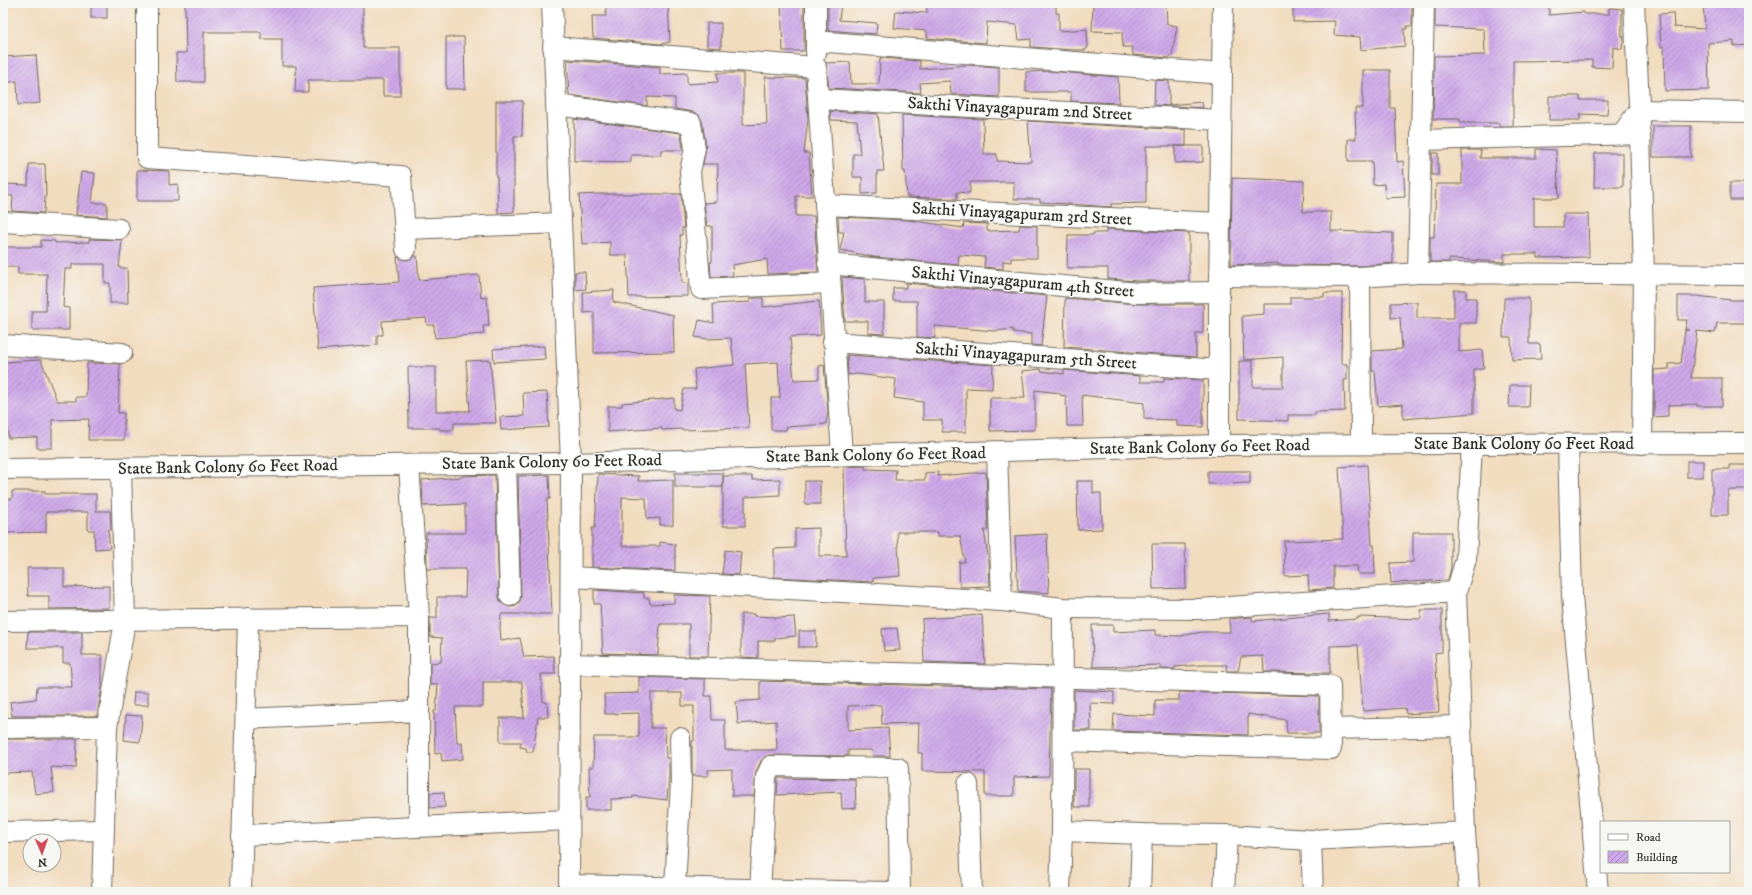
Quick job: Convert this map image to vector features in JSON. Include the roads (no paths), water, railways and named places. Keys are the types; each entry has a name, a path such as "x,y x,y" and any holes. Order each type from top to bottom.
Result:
{"street":[{"path":"147,3 147,158 401,176 406,249"},
{"path":"552,3 571,463 569,888 676,886 760,890 887,892"},
{"path":"816,3 816,67 828,273 842,455"},
{"path":"1219,444 1219,284 1223,3"},
{"path":"1418,273 1424,3"},
{"path":"1634,3 1639,110 1631,134 1644,275 1642,444"},
{"path":"816,41 1222,74"},
{"path":"554,47 816,67"},
{"name":"Sakthi Vinayagapuram 2nd Street","path":"819,99 1221,120"},
{"name":"Sakthi Vinayagapuram 4th Street","path":"556,106 691,123 695,148 690,172 701,289 828,273 1138,293 1219,284 1418,273 1749,275"},
{"path":"1639,110 1749,112"},
{"path":"1421,140 1631,134"},
{"name":"Sakthi Vinayagapuram 3rd Street","path":"825,205 1220,223"},
{"path":"3,222 119,229"},
{"path":"405,229 561,223"},
{"path":"1360,277 1361,444"},
{"name":"Sakthi Vinayagapuram 5th Street","path":"833,342 1219,370"},
{"path":"3,345 122,353"},
{"name":"State Bank Colony 60 Feet Road","path":"3,469 571,463 997,452 1219,444 1749,443"},
{"path":"1469,892 1465,832 1456,592 1466,559 1472,444"},
{"path":"1568,444 1572,596 1598,892"},
{"path":"997,452 1002,601"},
{"path":"506,464 510,596"},
{"path":"409,465 419,617 419,827"},
{"path":"102,892 107,727 125,621 121,468"},
{"path":"571,577 1002,601 1064,608 1200,609 1456,592"},
{"path":"1060,892 1064,608"},
{"path":"3,621 419,617"},
{"path":"241,892 248,618"},
{"path":"570,664 1330,685 1331,749 1063,741"},
{"path":"246,719 419,711"},
{"path":"1331,729 1461,726"},
{"path":"3,728 107,727"},
{"path":"676,886 681,782 680,738"},
{"path":"760,890 766,777 771,766 898,768 900,892"},
{"path":"968,784 972,892"},
{"path":"242,835 570,820"},
{"path":"3,832 104,830"},
{"path":"1062,831 1142,834 1227,834 1311,840 1465,832"},
{"path":"1140,892 1142,834"},
{"path":"1224,892 1227,834"},
{"path":"1311,840 1313,892"}]}
